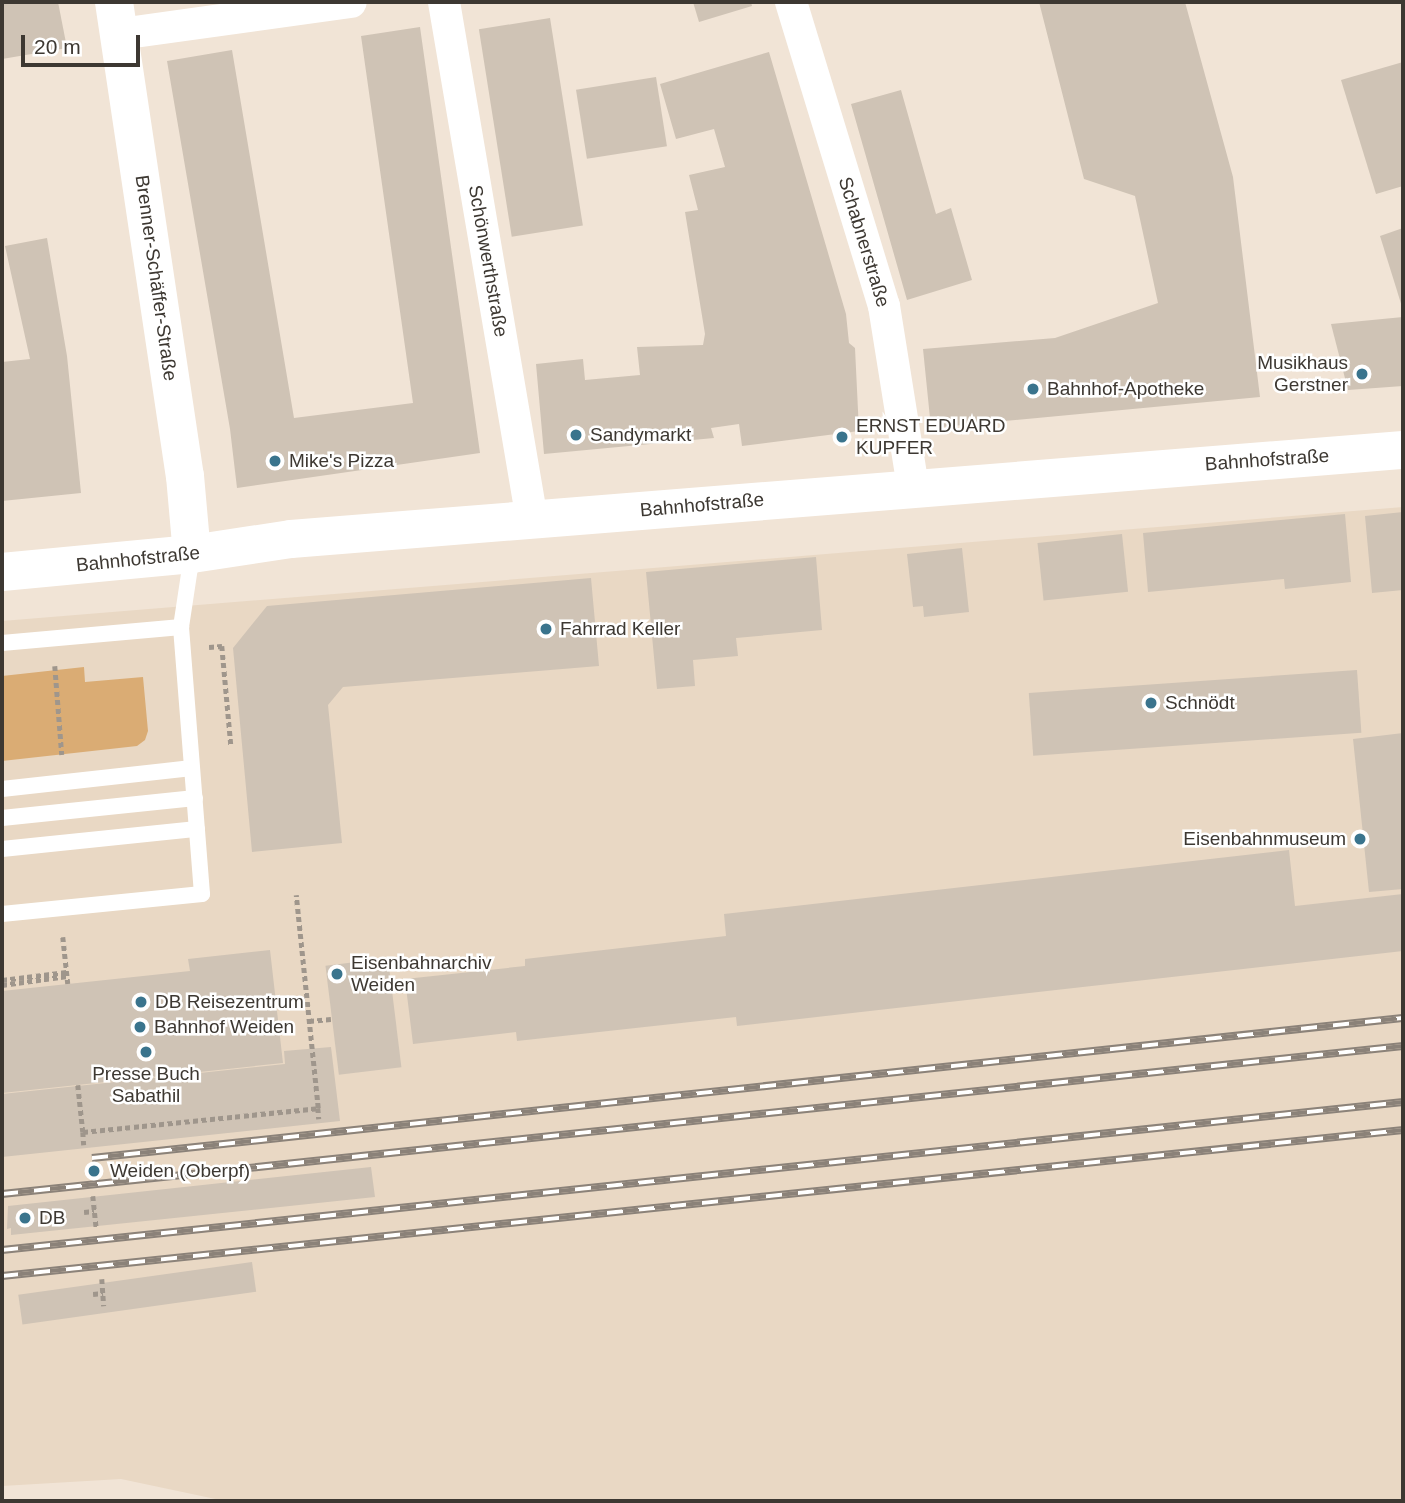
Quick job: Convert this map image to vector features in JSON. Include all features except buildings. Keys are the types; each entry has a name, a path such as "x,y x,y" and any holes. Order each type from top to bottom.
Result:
{"main road":[{"name":"Brenner-Schäffer-Straße","path":"117,18 185,476 192,554"},
{"name":"Bahnhofstraße","path":"2,572 192,554 291,539 913,487 1403,450"}],"street":[{"path":"117,18 351,2"},
{"name":"Schönwerthstraße","path":"444,2 532,520"},
{"name":"Schabnerstraße","path":"791,2 884,306 913,487"}],"lane":[{"path":"2,914 202,894 181,627 192,554"},
{"path":"2,643 181,627"},
{"path":"2,789 192,768"},
{"path":"2,818 195,798"},
{"path":"2,849 197,829"}],"path":[{"path":"296,895 319,1119"},
{"path":"60,908 68,984"},
{"path":"2,982 67,974"},
{"path":"309,1020 331,1018"},
{"path":"78,1085 84,1145"},
{"path":"83,1132 318,1108"},
{"path":"93,1196 96,1227"},
{"path":"84,1212 94,1211"},
{"path":"102,1279 104,1306"},
{"path":"93,1294 103,1293"}],"shaded area":[{"path":"1403,507 1403,1501 225,1501 121,1479 2,1486 2,621"},
{"path":"84,667 85,682 143,677 148,731 145,740 137,746 2,761 2,676"}],"railway":[{"path":"92,1158 1403,1018"},
{"path":"2,1194 1403,1046"},
{"path":"2,1250 1403,1102"},
{"path":"2,1276 1403,1130"}],"place":[{"name":"Musikhaus Gerstner","path":"1362,374"},
{"name":"Bahnhof-Apotheke","path":"1033,389"},
{"name":"Sandymarkt","path":"576,435"},
{"name":"ERNST EDUARD KUPFER","path":"842,437"},
{"name":"Mike's Pizza","path":"275,461"},
{"name":"Fahrrad Keller","path":"546,629"},
{"name":"Schnödt","path":"1151,703"},
{"name":"Eisenbahnmuseum","path":"1360,839"},
{"name":"Eisenbahnarchiv Weiden","path":"337,974"},
{"name":"DB Reisezentrum","path":"141,1002"},
{"name":"Bahnhof Weiden","path":"140,1027"},
{"name":"Presse Buch Sabathil","path":"146,1052"},
{"name":"Weiden (Oberpf)","path":"94,1171"},
{"name":"DB","path":"25,1218"}]}
